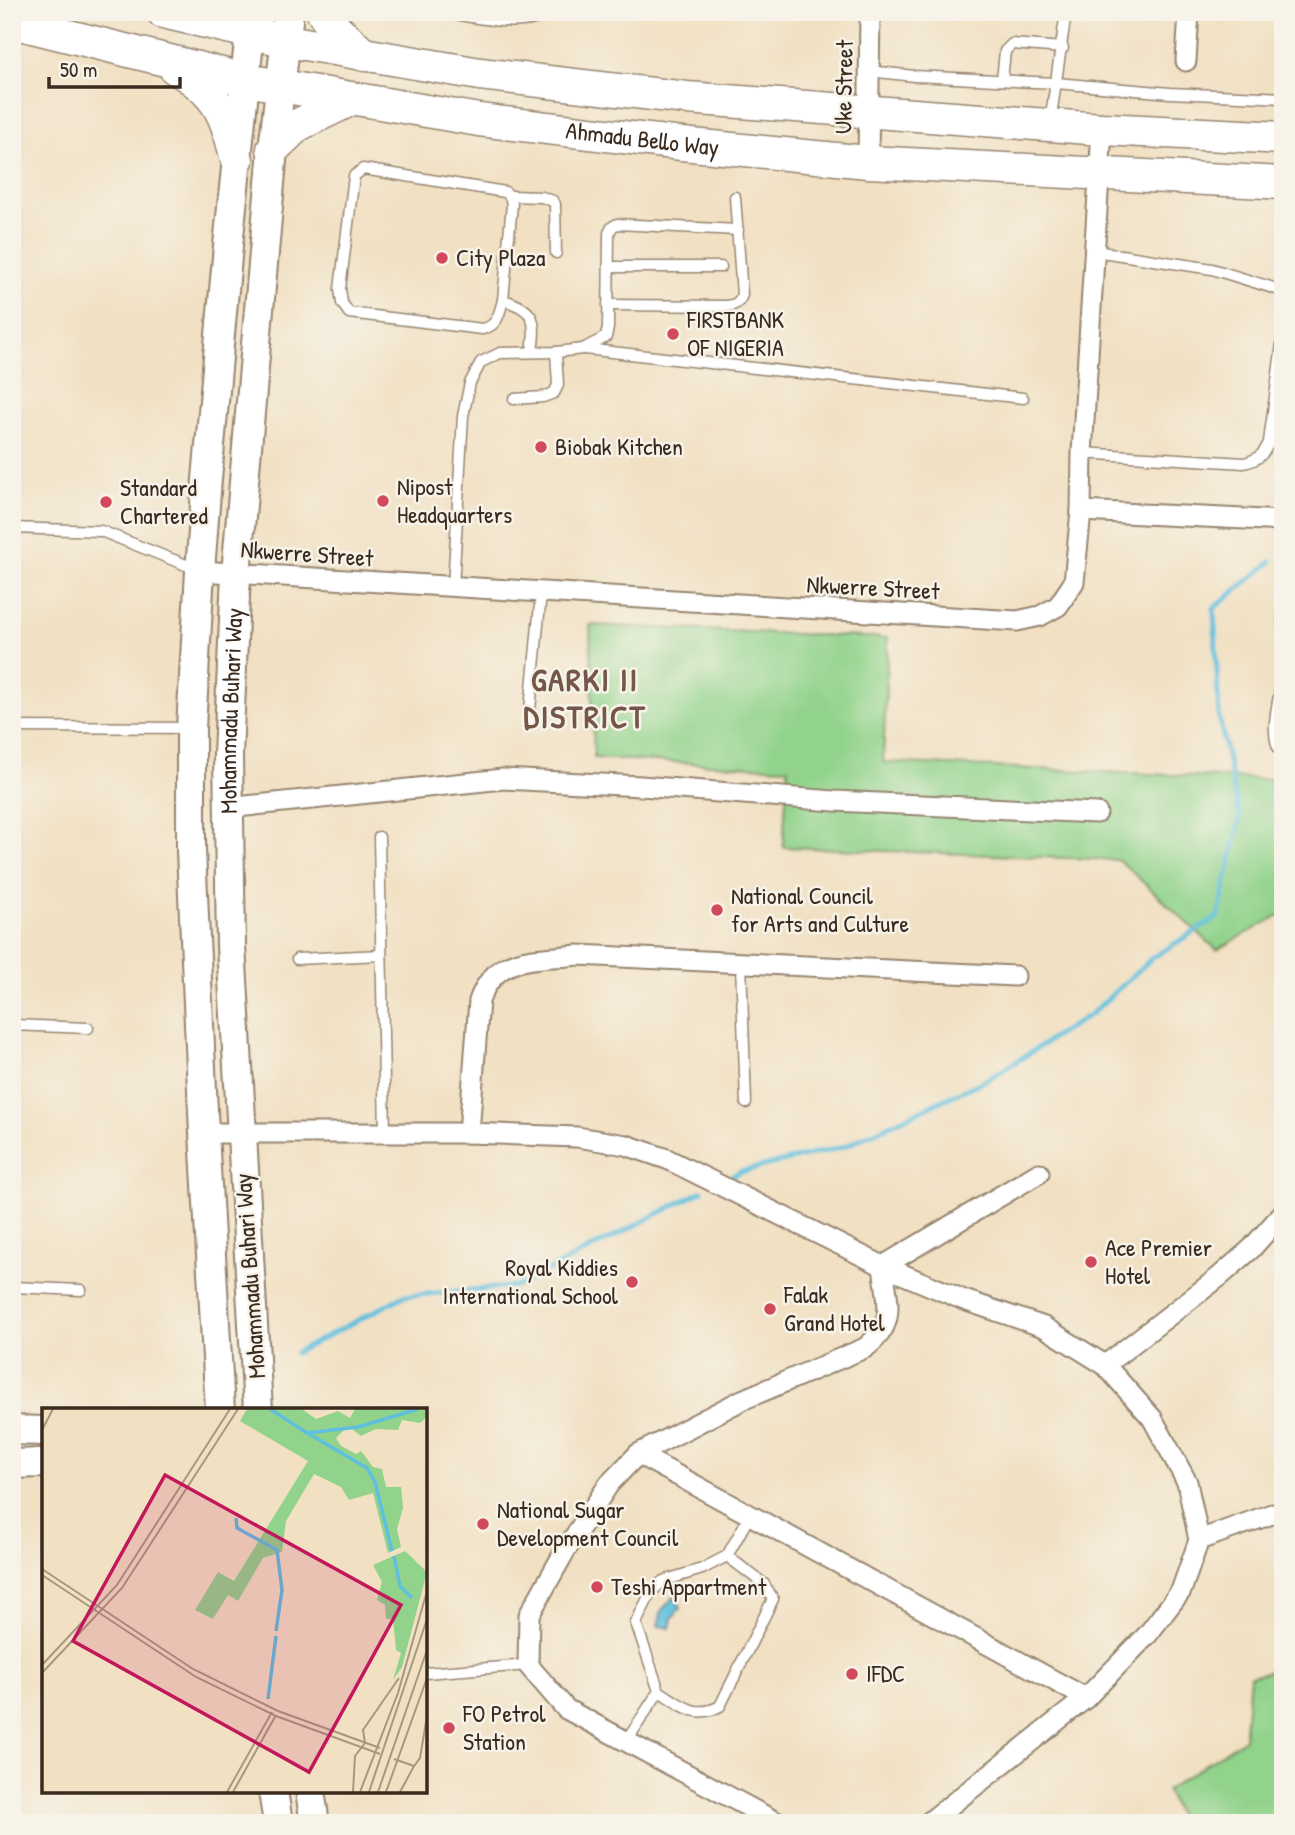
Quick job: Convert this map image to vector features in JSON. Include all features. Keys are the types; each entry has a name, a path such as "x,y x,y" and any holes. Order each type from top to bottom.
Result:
{"main road":[{"name":"Ahmadu Bello Way","path":"163,12 288,27 364,55 480,74 687,99 1102,129 1283,138"},
{"path":"323,12 331,24 364,55"},
{"name":"Ahmadu Bello Way","path":"12,22 246,80 479,120 868,162 1283,183"},
{"name":"Mohammadu Buhari Way","path":"220,1408 191,851 191,728 200,571 252,23"},
{"name":"Mohammadu Buhari Way","path":"258,1408 231,946 227,808 236,574 273,149 288,27"},
{"path":"152,56 198,81 216,100 229,128 237,160"},
{"path":"273,149 298,125 352,99"},
{"path":"12,1430 42,1431"},
{"path":"12,1464 42,1463"},
{"path":"273,1793 278,1823"},
{"path":"310,1793 315,1823"}],"street":[{"name":"Uke Street","path":"868,162 870,12"},
{"path":"1186,61 1189,12"},
{"name":"Nkwerre Street","path":"200,571 1017,621 1040,616 1058,606 1073,582 1081,511 1082,453 1102,129"},
{"path":"1081,511 1283,521"},
{"path":"227,808 503,779 642,786 834,801 1097,813"},
{"path":"469,1133 479,1001 486,983 498,971 515,962 578,955 1016,976"},
{"path":"204,1133 469,1133 577,1137 626,1145 667,1159 883,1266 964,1300 1044,1327 1105,1365 1152,1418 1187,1482 1199,1540 1181,1591 1148,1634 1086,1698 928,1823"},
{"path":"883,1266 1039,1173"},
{"path":"1105,1365 1219,1277 1251,1248 1283,1213"},
{"path":"778,1823 566,1709 528,1665 529,1615 565,1551 609,1484 638,1454 742,1400 865,1348 881,1336 888,1314 883,1266"},
{"path":"638,1454 1086,1698"},
{"path":"1199,1540 1283,1510"}],"lane":[{"path":"442,12 517,22 532,21 548,12"},
{"path":"1050,125 1066,12"},
{"path":"1002,80 1005,51 1012,44 1063,48"},
{"path":"869,71 1170,93 1283,98"},
{"path":"510,196 512,204 502,300 498,319 491,327 482,329 349,313 342,303 341,289 354,176 363,169 505,192 510,196 542,197 553,201 556,253"},
{"path":"608,305 735,304 743,295 735,197"},
{"path":"583,349 606,337 609,233 612,227 617,224 738,230"},
{"path":"1095,251 1212,269 1283,291"},
{"path":"609,267 721,267"},
{"path":"502,300 521,306 534,318 532,351"},
{"path":"1082,453 1244,463 1255,460 1265,453 1269,442 1283,336"},
{"path":"453,587 463,416 470,383 481,362 500,353 583,349 1023,398"},
{"path":"514,399 543,397 554,393 558,386 556,352"},
{"path":"12,528 101,531 200,571"},
{"path":"529,721 541,593"},
{"path":"1283,617 1283,627"},
{"path":"1283,678 1274,738 1278,751 1283,753"},
{"path":"12,727 191,728"},
{"path":"379,837 385,1133"},
{"path":"296,959 382,955"},
{"path":"741,963 746,1103"},
{"path":"12,1025 88,1028"},
{"path":"12,1287 81,1290"},
{"path":"727,1556 764,1584 773,1599 720,1706 711,1711 696,1713 659,1691 636,1623 651,1592 663,1581 702,1569 727,1556 750,1515"},
{"path":"427,1673 528,1665"},
{"path":"626,1742 659,1691"}],"green space":[{"path":"590,625 888,638 883,762 1283,780 1283,913 1217,950 1119,860 783,847 788,768 594,758"},
{"path":"1283,1668 1283,1823 1182,1823 1166,1790 1244,1739 1250,1676"}],"water":[{"path":"674,1597 681,1607 672,1618 670,1628 658,1626 662,1610"}],"waterway":[{"path":"732,1176 843,1147 992,1077 1091,1014 1152,958 1218,917 1240,819 1219,717 1214,608 1271,562"},
{"path":"295,1353 404,1296 518,1286 702,1191"}],"place":[{"name":"City Plaza","path":"442,258"},
{"name":"FIRSTBANK OF NIGERIA","path":"673,334"},
{"name":"Biobak Kitchen","path":"541,447"},
{"name":"Nipost Headquarters","path":"383,501"},
{"name":"Standard Chartered","path":"106,502"},
{"name":"National Council for Arts and Culture","path":"717,910"},
{"name":"Ace Premier Hotel","path":"1091,1262"},
{"name":"Royal Kiddies International School","path":"632,1282"},
{"name":"Falak Grand Hotel","path":"770,1309"},
{"name":"National Sugar Development Council","path":"483,1524"},
{"name":"Teshi Appartment","path":"597,1587"},
{"name":"IFDC","path":"852,1674"},
{"name":"FO Petrol Station","path":"449,1728"}],"district":[{"name":"GARKI II DISTRICT","path":"585,698"}]}
